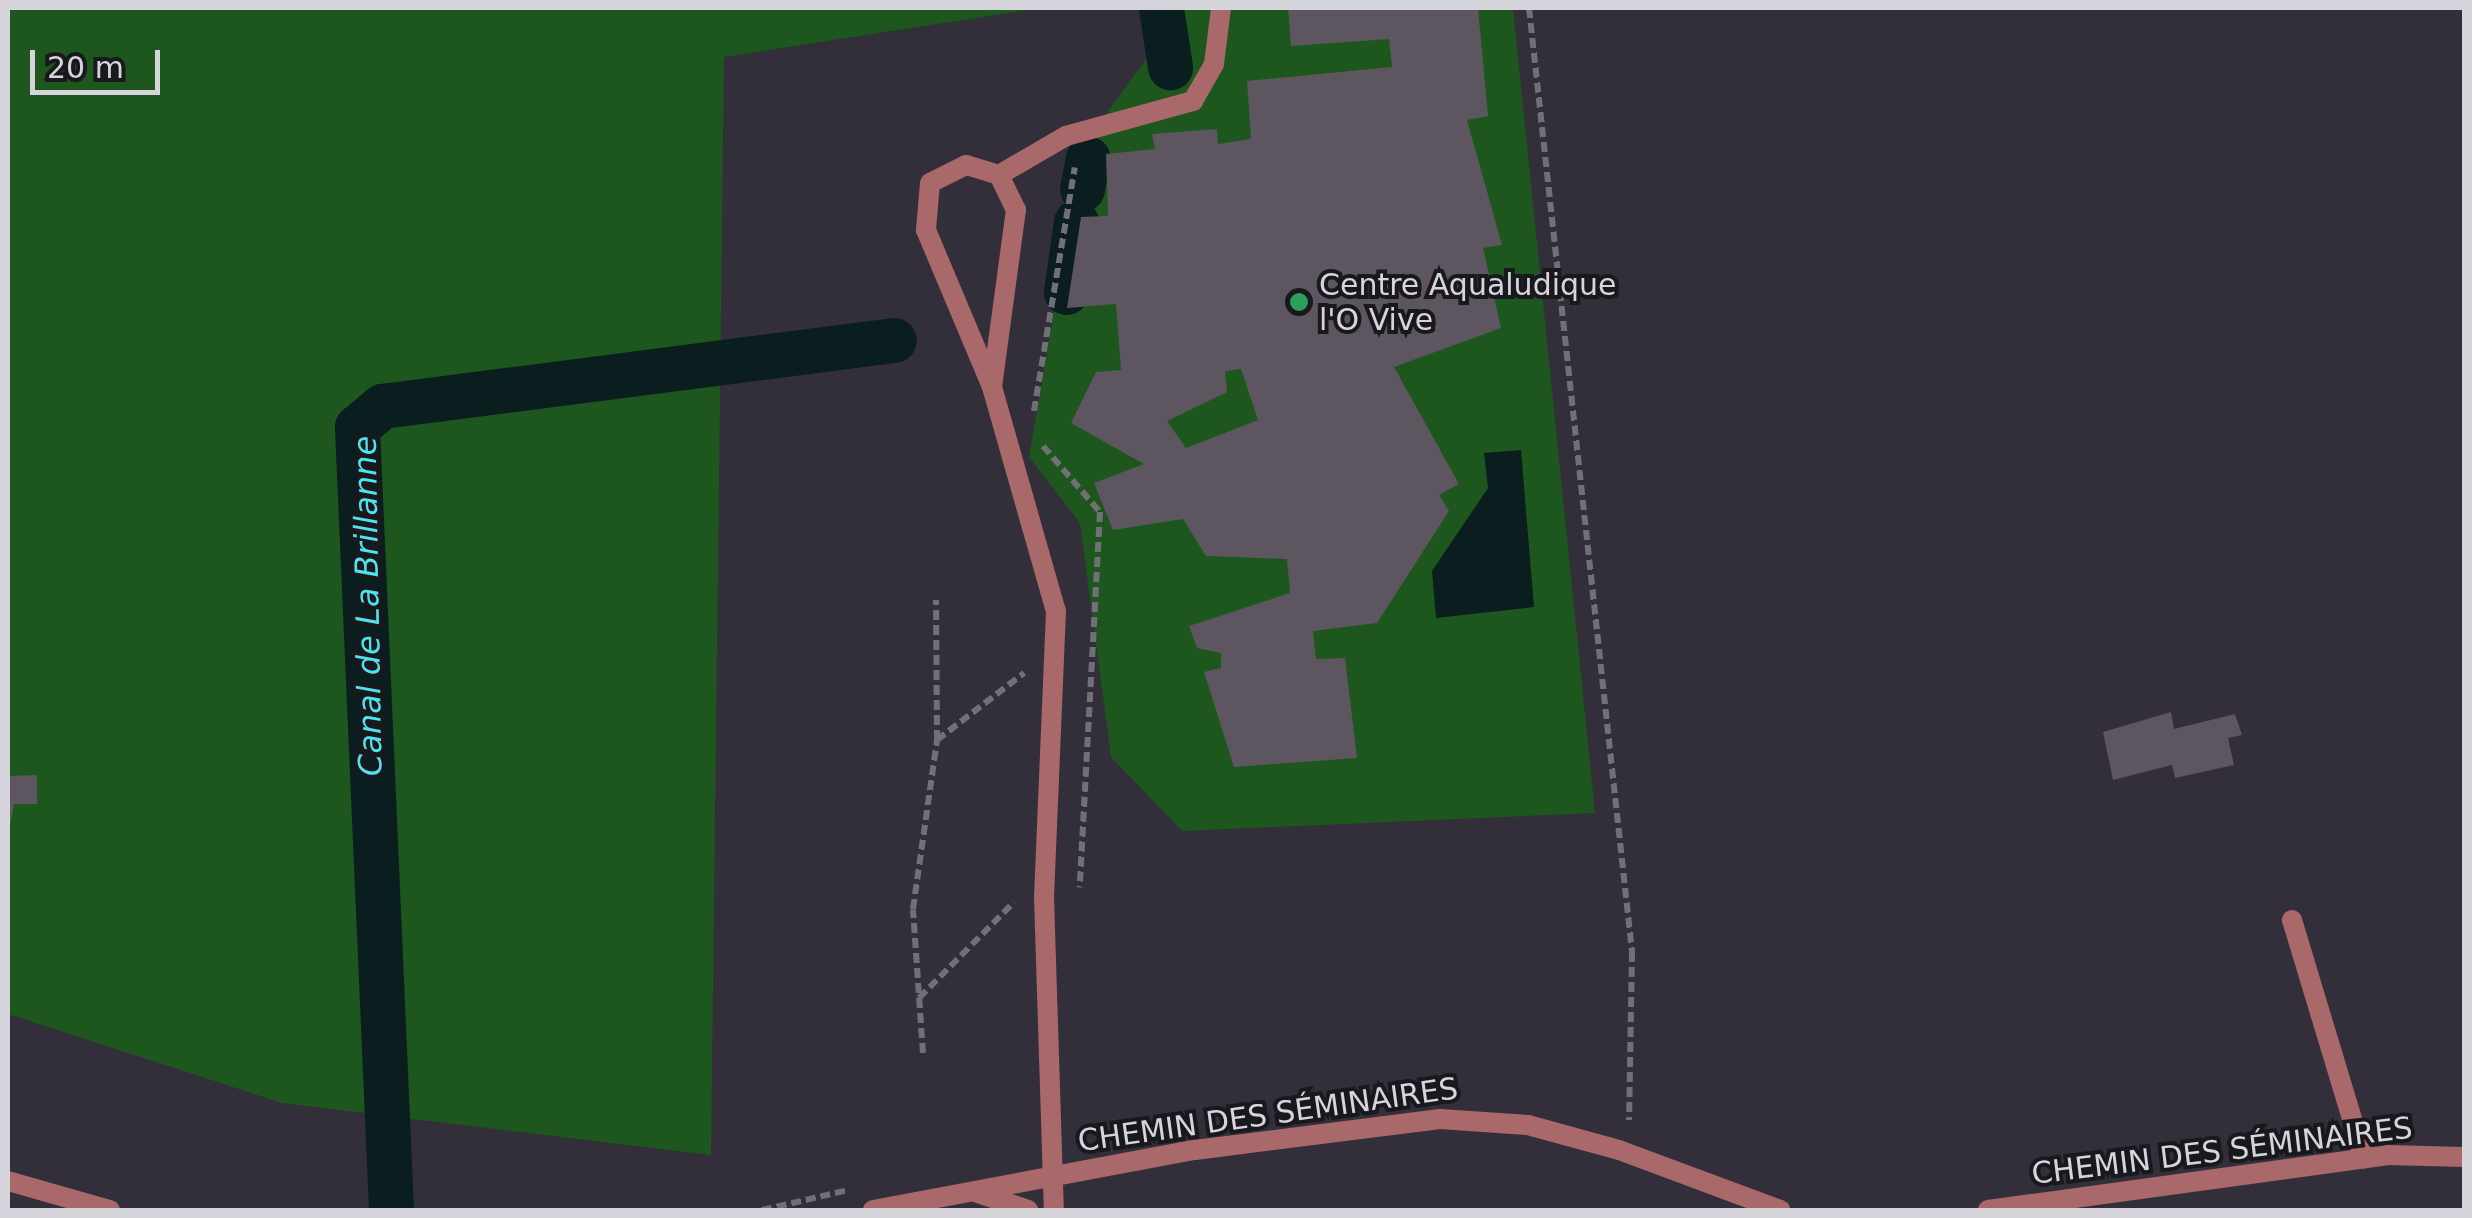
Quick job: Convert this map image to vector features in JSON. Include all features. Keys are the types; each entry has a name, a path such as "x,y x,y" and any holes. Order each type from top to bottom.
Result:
{"street":[{"path":"1000,175 1066,136 1193,101 1214,64 1221,8"},
{"path":"1000,175 976,166 945,171 924,209 992,387 1049,564 1056,664 1044,897 1054,1210"},
{"path":"992,387 1016,221 1000,175"},
{"path":"2292,920 2364,1158"},
{"name":"CHEMIN DES SÉMINAIRES","path":"873,1210 1052,1174 1440,1119 1528,1124 1619,1150 1780,1210"},
{"name":"CHEMIN DES SÉMINAIRES","path":"1988,1210 2364,1158 2464,1156"},
{"path":"8,1182 37,1201 110,1210"},
{"path":"956,1194 1028,1210"}],"path":[{"path":"1529,8 1632,952 1636,1076 1619,1150"},
{"path":"919,998 1018,898 1079,899 1100,512 1040,443 1033,419 1076,159"},
{"path":"923,1053 913,909 936,740 936,600"},
{"path":"936,740 1035,664 1092,662"},
{"path":"762,1210 870,1184"}],"green space":[{"path":"8,8 1040,8 724,57 711,1155 282,1103 8,1014"},
{"name":"Centre Aqualudique l'O Vive","path":"1183,8 1513,8 1595,813 1182,831 1111,757 1080,523 1029,457 1083,146"}],"shaded area":[{"path":"1521,450 1534,607 1436,618 1432,571 1488,488 1484,453"}],"building":[{"path":"1288,8 1478,8 1488,116 1467,120 1502,245 1483,248 1501,328 1394,367 1459,484 1439,495 1449,511 1377,623 1313,631 1316,659 1345,658 1357,758 1234,767 1204,672 1221,668 1221,653 1197,648 1189,626 1290,593 1287,559 1206,556 1183,519 1113,530 1094,483 1144,464 1071,423 1096,372 1121,370 1116,304 1067,308 1081,217 1108,216 1106,154 1155,149 1152,134 1217,129 1218,144 1251,139 1247,81 1392,67 1389,39 1291,46","holes":["1241,369 1258,420 1186,448 1167,421 1227,392 1225,371"]},
{"path":"2171,712 2174,729 2235,714 2242,735 2228,738 2234,765 2175,778 2172,765 2113,780 2103,732"},
{"path":"37,775 37,804 14,804 8,837 8,776"}],"waterway":[{"name":"Canal de La Brillanne","path":"1161,8 1170,67"},
{"name":"Canal de La Brillanne","path":"1082,189 1088,159"},
{"name":"Canal de La Brillanne","path":"1066,292 1076,222"},
{"name":"Canal de La Brillanne","path":"391,1210 357,427 382,406 894,340"}],"place":[{"name":"Centre Aqualudique l'O Vive","path":"1299,302"}]}
